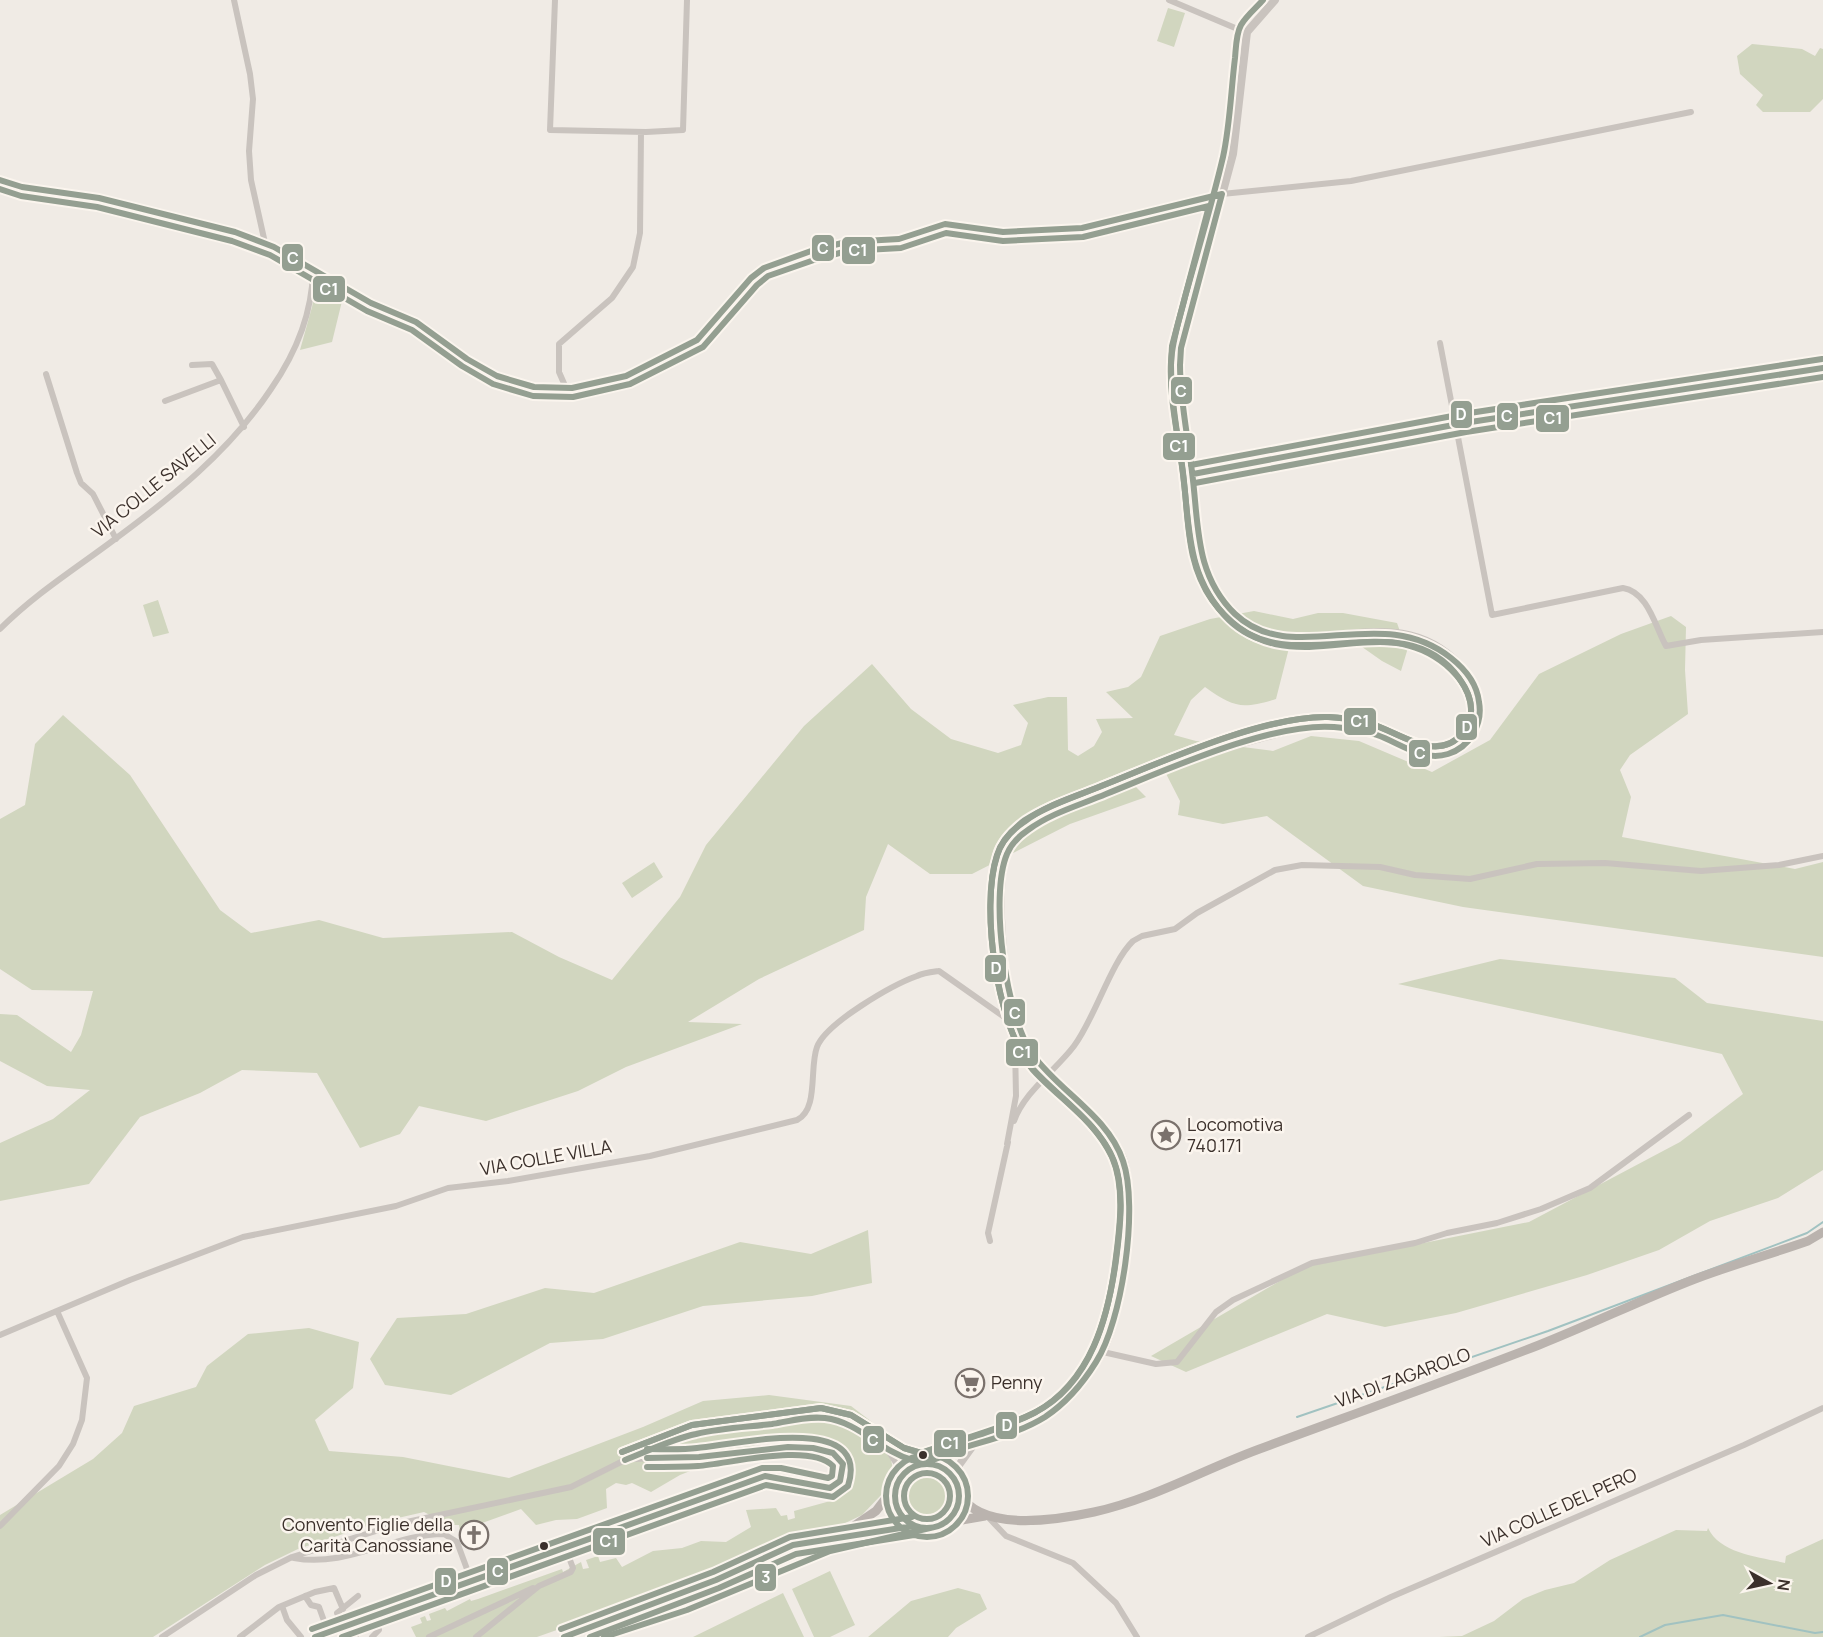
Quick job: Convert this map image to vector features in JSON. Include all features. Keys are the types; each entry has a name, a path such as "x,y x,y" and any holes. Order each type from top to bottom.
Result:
{"main road":[{"name":"VIA DI ZAGAROLO","path":"943,1524 987,1516 1036,1520 1095,1512 1158,1493 1252,1451 1541,1344 1696,1279 1808,1241 1823,1232"},
{"path":"564,1637 716,1580 793,1545 858,1524 879,1508 908,1469 921,1463 944,1468 952,1476 968,1506 987,1516"},
{"path":"896,1485 895,1504 899,1513 914,1526"},
{"path":"793,1545 914,1526 930,1528 943,1524 957,1507 959,1492"}],"street":[{"path":"234,0 250,74 253,99 250,164 265,243"},
{"path":"555,0 549,130 641,132 682,130 687,0"},
{"path":"1169,0 1247,33"},
{"path":"162,1637 256,1575 292,1557 410,1522 571,1487 625,1460 694,1434 831,1418 848,1423 905,1458 921,1463 1036,1422 1051,1414 1073,1392 1103,1352 1120,1289 1128,1236 1125,1168 1109,1135 1028,1050 1017,1026 1005,965 1000,897 1005,859 1009,849 1022,834 1059,813 1162,770 1227,747 1286,731 1306,727 1346,728 1371,733 1420,755 1439,756 1462,747 1478,724 1480,705 1471,680 1452,658 1428,641 1400,632 1286,635 1260,630 1243,619 1219,592 1201,556 1193,474 1181,407 1179,360 1236,139 1247,33 1254,21 1275,0"},
{"path":"0,180 22,188 99,198 235,232 265,243 301,260 313,271 371,303 416,322 467,359 497,376 534,387 566,388 626,376 697,340 751,278 764,268 811,251 846,242 899,239 945,224 1002,232 1082,228 1222,194 1351,181 1691,111"},
{"path":"566,388 560,372 559,344 612,298 626,282 636,260 640,233 641,132"},
{"name":"VIA COLLE SAVELLI","path":"0,629 34,597 116,539 194,477 244,427 293,356 304,329 313,271"},
{"path":"1440,343 1491,612 1494,616 1623,588 1635,592 1642,599 1666,646 1701,640 1823,632"},
{"path":"192,365 212,364 244,427"},
{"path":"1193,474 1454,424 1823,368"},
{"path":"46,374 76,473 81,483 93,494 116,539"},
{"path":"165,401 221,380"},
{"path":"1007,1144 1016,1115 1085,1030 1133,941 1142,936 1175,929 1197,913 1275,870 1302,866 1352,865 1380,867 1415,875 1470,879 1537,864 1605,863 1701,871 1779,865 1823,856"},
{"name":"VIA COLLE VILLA","path":"0,1335 243,1237 396,1206 448,1188 508,1181 650,1156 796,1120 807,1109 817,1048 826,1032 858,1008 917,975 939,971 1017,1026"},
{"path":"990,1241 988,1233 1016,1096 1017,1026"},
{"path":"1103,1352 1156,1364 1177,1362 1216,1312 1233,1300 1312,1263 1362,1256 1415,1244 1447,1233 1497,1223 1542,1209 1590,1188 1689,1114"},
{"path":"0,1526 59,1466 76,1439 84,1415 87,1378 57,1311"},
{"name":"VIA COLLE DEL PERO","path":"1308,1637 1391,1597 1744,1445 1823,1408"},
{"path":"880,1444 897,1463 896,1485"},
{"path":"959,1492 957,1474 960,1462 976,1444"},
{"path":"315,1637 765,1476 830,1488 841,1479 843,1465 839,1458 828,1450 799,1447 768,1447 698,1457 625,1460"},
{"path":"987,1516 1006,1536 1073,1563 1116,1603 1137,1637"},
{"path":"604,1637 687,1610 830,1551 930,1528"},
{"path":"292,1557 328,1559 444,1534 457,1542 471,1580"},
{"path":"429,1637 510,1597 573,1570 566,1547"},
{"path":"476,1637 539,1586"},
{"path":"240,1637 250,1631 259,1620 282,1606 305,1596 334,1588 340,1611 356,1637"},
{"path":"305,1596 311,1605 319,1607 328,1632"},
{"path":"322,1616 340,1611 358,1596"},
{"path":"282,1606 287,1620 301,1637"},
{"path":"372,1637 379,1630 374,1615"},
{"path":"250,1631 255,1637"}],"green space":[{"path":"1168,8 1185,13 1174,47 1157,41"},
{"path":"1752,44 1802,49 1815,56 1820,48 1823,49 1823,99 1810,112 1763,112 1756,105 1763,95 1740,74 1737,56"},
{"path":"318,277 344,293 332,342 300,350 312,307"},
{"path":"158,600 169,633 153,637 143,605"},
{"path":"1254,611 1293,619 1318,613 1343,613 1397,623 1407,651 1401,671 1355,642 1322,650 1289,648 1276,699 1239,705 1231,703 1205,687 1191,700 1174,735 1196,741 1273,751 1311,736 1359,741 1432,772 1490,740 1539,674 1621,634 1671,616 1686,627 1685,670 1688,714 1630,755 1620,770 1631,797 1622,837 1795,869 1823,862 1823,957 1463,907 1363,886 1267,816 1223,824 1178,815 1180,801 1158,758 1122,773 1146,797 1070,824 972,874 930,874 888,844 866,897 864,930 759,979 688,1022 742,1024 626,1067 578,1091 486,1121 419,1106 400,1134 360,1148 317,1073 242,1070 200,1093 140,1117 89,1184 0,1201 0,1143 53,1119 90,1090 47,1086 0,1061 0,1014 17,1015 71,1052 81,1035 93,991 32,990 0,969 0,819 25,805 35,744 63,715 130,775 220,910 251,933 319,920 383,938 512,932 559,957 612,980 680,897 706,845 804,726 872,664 911,709 951,739 998,753 1021,745 1028,723 1013,705 1048,697 1067,697 1068,750 1078,756 1094,746 1102,732 1096,719 1133,718 1106,692 1128,687 1141,677 1160,636 1210,619"},
{"path":"654,862 663,877 632,898 622,883"},
{"path":"1500,959 1675,978 1707,1003 1823,1021 1823,1170 1778,1198 1710,1221 1659,1250 1587,1275 1456,1313 1385,1327 1327,1314 1186,1372 1151,1356 1304,1267 1529,1222 1680,1142 1743,1094 1722,1054 1398,984"},
{"path":"868,1230 872,1283 812,1296 703,1306 603,1339 550,1343 451,1395 385,1385 370,1359 397,1318 466,1314 545,1288 594,1293 740,1242 811,1254"},
{"path":"309,1328 359,1342 353,1388 315,1420 329,1451 403,1457 509,1478 643,1427 703,1401 769,1395 851,1406 885,1432 893,1469 883,1493 862,1515 837,1527 782,1543 650,1597 537,1637 416,1637 411,1627 422,1623 420,1618 425,1616 427,1621 431,1620 429,1614 445,1608 447,1611 470,1599 471,1601 478,1599 562,1569 563,1572 581,1562 583,1569 589,1568 586,1560 598,1556 600,1562 616,1558 622,1567 653,1551 682,1548 701,1541 726,1542 751,1527 746,1510 776,1508 781,1516 787,1515 788,1520 795,1518 794,1511 834,1500 842,1491 848,1473 843,1457 837,1451 807,1441 766,1441 680,1475 651,1492 632,1483 626,1485 616,1483 606,1489 607,1508 577,1519 556,1520 536,1525 521,1509 460,1531 459,1525 449,1525 424,1512 376,1523 298,1549 265,1565 153,1637 0,1637 0,1515 93,1459 122,1433 134,1406 196,1387 207,1366 248,1334"},
{"path":"926,1471 936,1473 945,1479 951,1488 953,1498 951,1508 945,1517 936,1523 926,1525 916,1523 907,1517 901,1508 899,1498 901,1488 907,1479 916,1473"},
{"path":"1708,1528 1714,1537 1731,1549 1785,1563 1786,1556 1823,1539 1823,1637 1439,1637 1462,1636 1494,1621 1523,1599 1545,1590 1574,1583 1610,1560 1676,1530 1707,1531"},
{"path":"830,1571 855,1625 830,1637 814,1637 792,1589"},
{"path":"958,1588 980,1594 987,1609 956,1628 948,1637 868,1637 911,1601"},
{"path":"783,1593 804,1637 693,1637"}],"waterway":[{"path":"1297,1417 1548,1331 1807,1233 1823,1222"},
{"path":"1640,1637 1665,1625 1723,1615 1815,1633 1823,1632"}],"transit line":[{"name":"D","path":"622,1452 692,1425 821,1408 851,1415 904,1448 921,1453 1009,1424 1036,1412 1055,1399 1071,1383 1083,1366 1102,1325 1113,1282 1118,1248 1121,1210 1120,1184 1114,1161 1099,1135 1033,1070 1020,1051 1010,1026 1001,998 991,935 992,878 1001,846 1020,825 1053,805 1214,742 1274,724 1302,719 1344,718 1371,724 1406,739 1430,746 1442,746 1453,742 1463,733 1468,724 1471,706 1464,686 1446,665 1425,652 1405,645 1384,642 1298,647 1275,644 1256,638 1239,628 1218,608 1204,586 1193,558 1173,407 1172,354 1176,329 1223,157 1238,32 1246,18 1263,0"},
{"name":"C","path":"0,180 22,187 99,198 235,232 274,247 371,303 416,322 467,359 497,376 534,387 572,388 626,376 697,340 751,278 764,268 811,251 846,242 899,239 945,224 1003,232 1082,228 1222,194 1181,348 1180,365 1198,529 1205,565 1212,582 1222,599 1235,614 1258,629 1283,636 1395,635 1424,642 1451,658 1473,683 1478,695 1480,710 1477,726 1463,746 1448,754 1438,756 1420,754 1377,735 1350,729 1309,727 1280,732 1188,761 1056,814 1025,832 1009,850 1002,873 1000,926 1008,986 1023,1037 1033,1055 1044,1068 1095,1117 1106,1131 1116,1145 1128,1181 1128,1234 1125,1264 1113,1320 1096,1362 1067,1399 1035,1423 927,1462 900,1456 848,1425 825,1418 805,1418 696,1434 625,1460"},
{"name":"C1","path":"0,189 21,196 97,207 232,241 270,255 367,311 412,330 462,366 493,384 533,396 573,397 630,384 703,347 757,285 768,276 814,260 847,251 901,248 946,233 1003,241 1083,237 1209,206 1172,346 1171,365 1173,403 1189,527 1196,566 1204,585 1214,603 1229,620 1255,637 1284,644 1378,642 1408,645 1436,656 1459,678 1466,690 1471,703 1470,719 1459,737 1449,744 1428,746 1369,723 1340,718 1303,718 1275,724 1183,753 1052,806 1025,820 1001,845 992,877 991,934 995,966 1009,1025 1032,1068 1086,1120 1105,1144 1112,1157 1119,1180 1120,1219 1116,1257 1102,1324 1084,1366 1070,1385 1054,1400 1034,1413 1007,1425 921,1453 904,1448 851,1415 821,1408 692,1425 622,1452"},
{"name":"D","path":"1191,465 1463,414 1822,359"},
{"name":"C","path":"1193,474 1464,423 1823,368"},
{"name":"C1","path":"1195,483 1466,432 1823,377"},
{"name":"C1","path":"342,1637 766,1485 833,1497 848,1486 850,1463 840,1448 821,1440 767,1439 691,1449 647,1449"},
{"name":"C","path":"315,1637 765,1476 830,1488 840,1481 843,1464 833,1453 813,1448 788,1447 699,1457 647,1458"},
{"name":"D","path":"312,1629 762,1468 781,1468 828,1478 832,1476 833,1466 822,1459 788,1455 698,1466 647,1467"},
{"name":"C1","path":"919,1455 935,1455 950,1462 961,1473 968,1488 968,1496 965,1512 956,1525 935,1537 919,1537 904,1530 893,1519 886,1504 886,1488 893,1473 904,1462 919,1455"},
{"name":"C","path":"921,1464 933,1464 950,1473 957,1484 959,1496 957,1508 950,1519 933,1528 921,1528 909,1523 900,1514 895,1502 895,1490 900,1478 909,1469 921,1464"},
{"name":"D","path":"927,1473 936,1474 944,1479 949,1487 950,1496 949,1505 944,1513 936,1518 927,1519 918,1518 910,1513 905,1505 904,1496 905,1487 910,1479 918,1474 927,1473"},
{"name":"D","path":"561,1629 713,1572 790,1537 912,1517"},
{"name":"C","path":"564,1637 716,1580 793,1545 913,1526"},
{"name":"3","path":"604,1637 687,1610 830,1551 930,1528"},
{"name":"C1","path":"590,1637 719,1588 796,1554 914,1535"}],"place":[{"name":"Locomotiva 740.171","path":"1166,1135"},
{"name":"Penny","path":"970,1383"},
{"name":"Convento Figlie della Carità Canossiane","path":"474,1535"}]}
